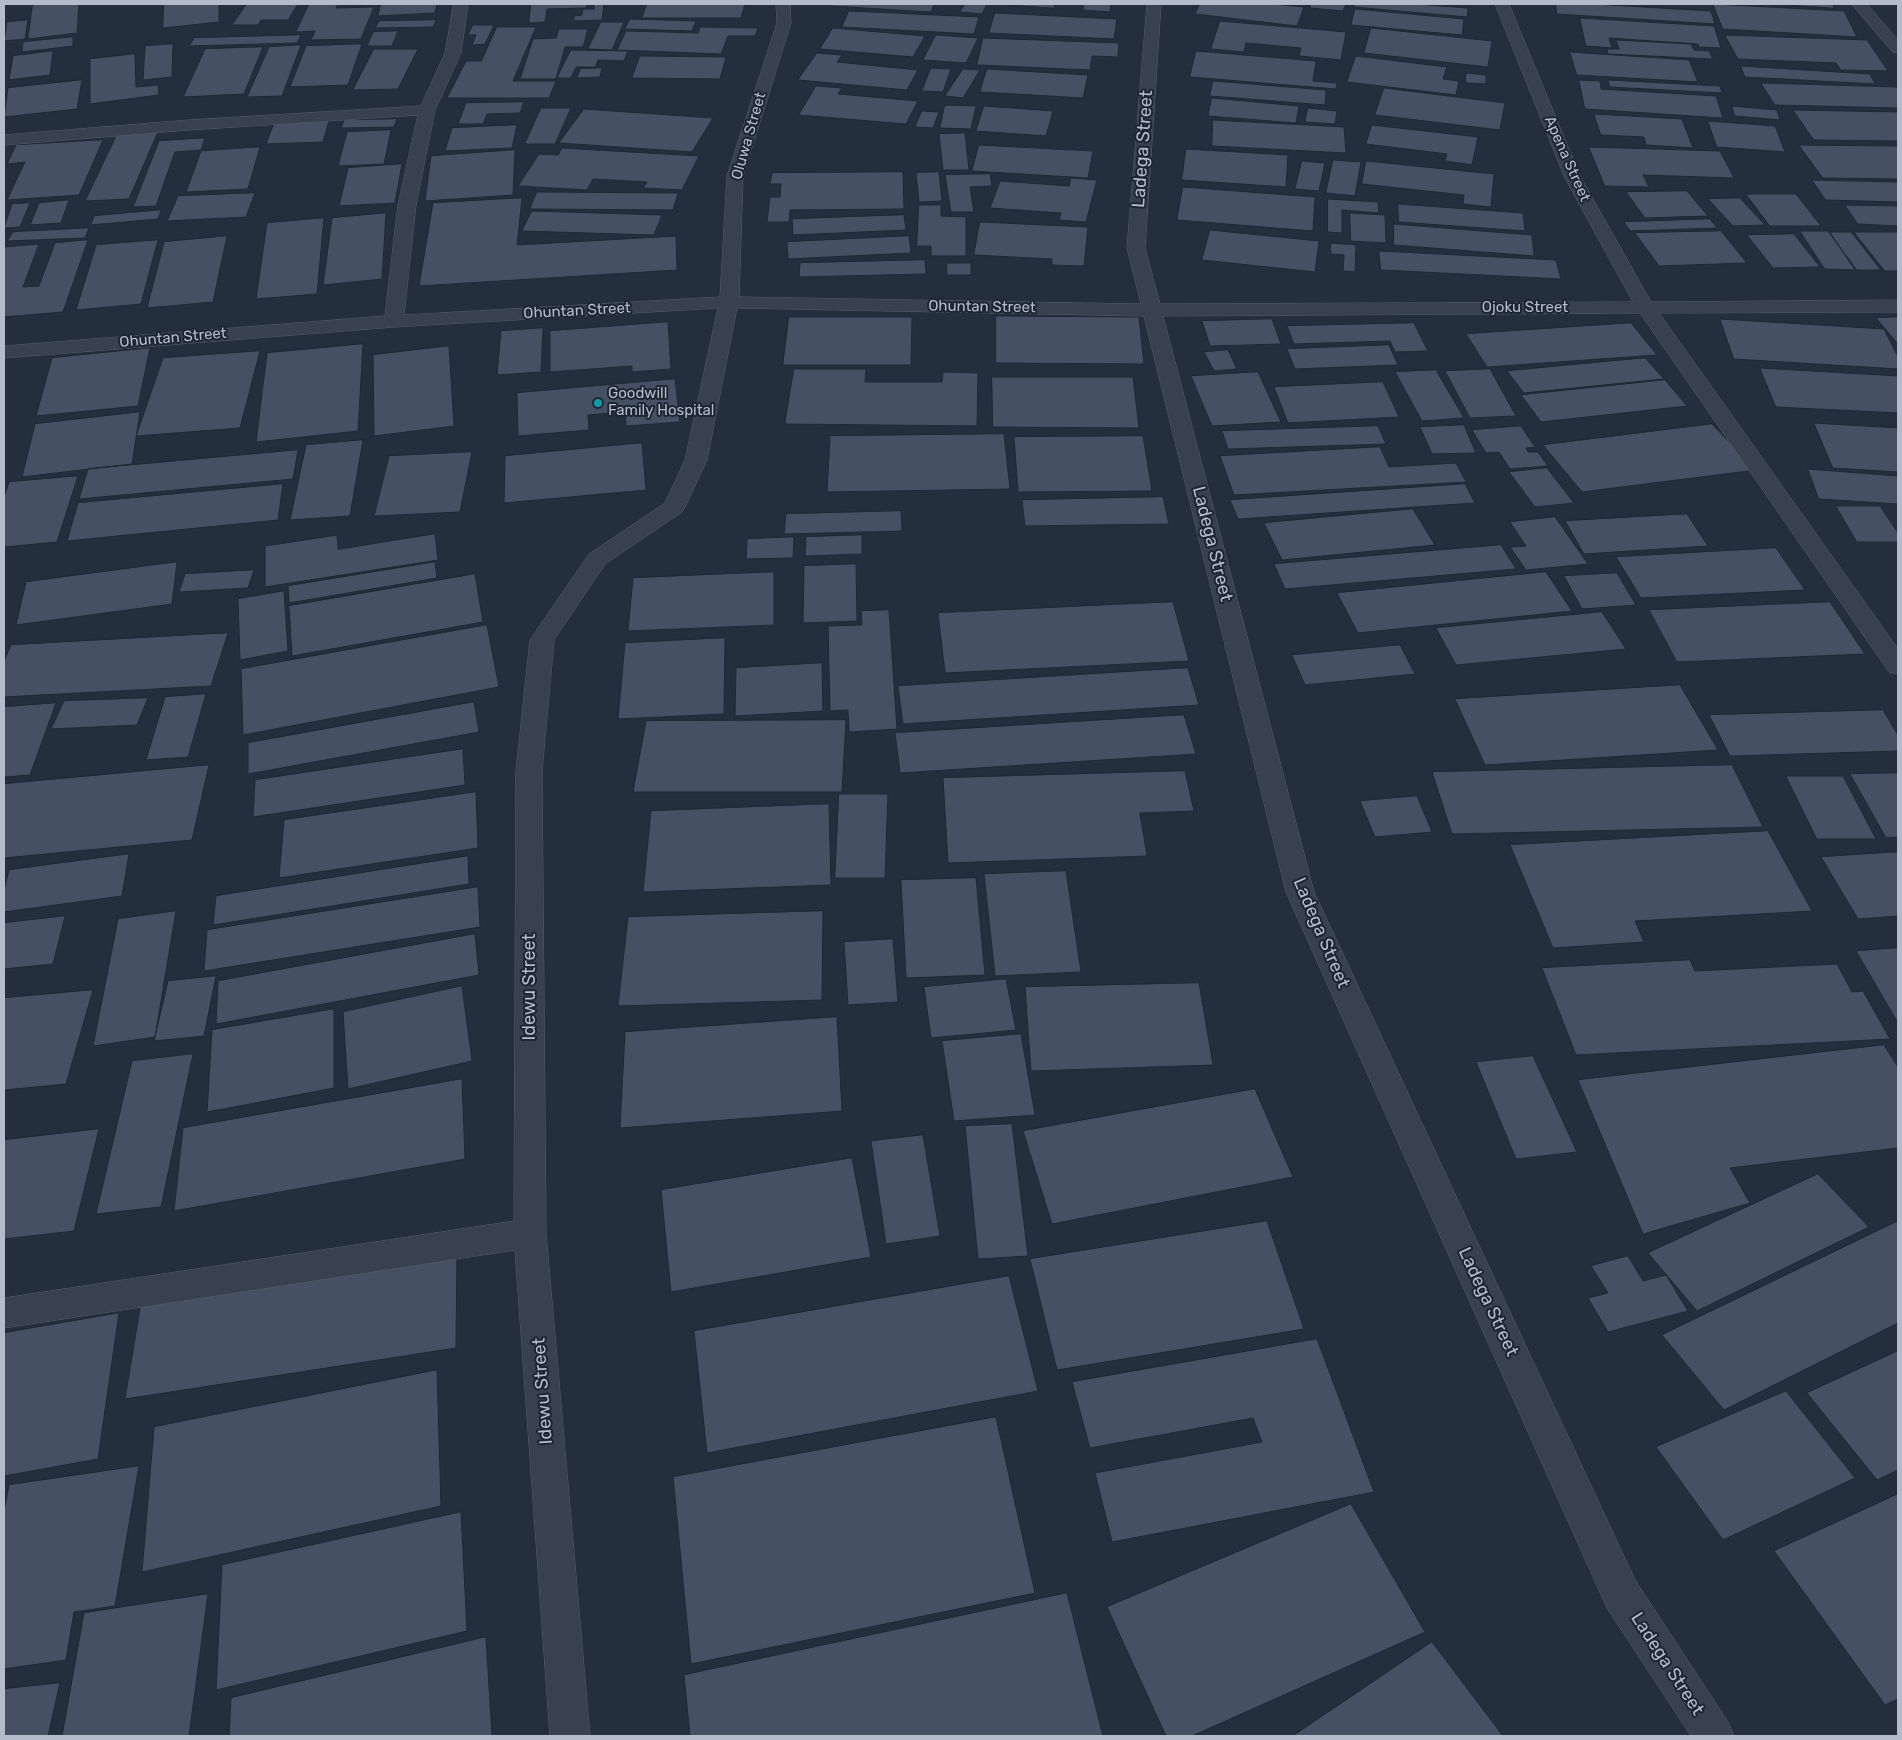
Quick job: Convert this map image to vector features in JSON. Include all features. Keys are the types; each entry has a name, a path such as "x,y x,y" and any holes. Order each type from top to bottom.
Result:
{"street":[{"path":"394,321 407,205 427,110 453,53 461,4"},
{"name":"Oluwa Street","path":"729,302 734,176 784,23 784,4"},
{"name":"Ladega Street","path":"1154,4 1136,248 1300,892 1621,1594 1714,1736"},
{"name":"Apena Street","path":"1502,4 1572,176 1645,307 1898,666"},
{"path":"1859,4 1898,49"},
{"path":"4,140 199,124 427,110"},
{"name":"Ohuntan Street","path":"4,352 394,321 729,302 1152,310"},
{"name":"Idewu Street","path":"570,1736 530,1233 529,770 542,640 597,559 674,507 696,460 729,302"},
{"name":"Ojoku Street","path":"1152,310 1898,306"},
{"path":"4,1313 530,1233"}],"building":[{"path":"33,4 79,4 77,33 28,39"},
{"path":"164,4 219,4 219,22 163,28"},
{"path":"247,4 298,4 288,20 261,20 258,25 232,25"},
{"path":"309,4 338,4 336,8 374,7 361,39 311,40 315,31 296,32"},
{"path":"381,4 437,4 435,13 378,16"},
{"path":"531,4 587,4 586,8 547,9 545,22 529,23"},
{"path":"594,4 604,4 602,20 574,21 574,16 582,15 583,9 594,9"},
{"path":"647,4 745,4 741,18 642,18"},
{"path":"832,4 934,4 931,12 831,6"},
{"path":"965,4 987,4 982,14 960,12"},
{"path":"997,4 1055,4 1054,8"},
{"path":"1084,4 1111,4 1110,12 1083,10"},
{"path":"1200,4 1273,4 1304,7 1297,26 1195,14"},
{"path":"1311,4 1346,4 1343,11 1310,8"},
{"path":"1355,4 1416,4 1468,8 1467,17 1354,7"},
{"path":"1556,4 1593,4 1711,11 1715,24 1557,14"},
{"path":"1713,4 1844,11 1857,37 1723,29"},
{"path":"1773,4 1833,4 1834,8"},
{"path":"1355,9 1464,19 1462,35 1351,25"},
{"path":"849,11 979,17 974,34 842,27"},
{"path":"995,13 1117,19 1114,39 989,33"},
{"path":"1580,18 1714,26 1721,48 1699,47 1698,44 1609,38 1612,48 1586,46"},
{"path":"630,19 696,21 692,31 625,29"},
{"path":"28,20 25,39 4,41 7,22"},
{"path":"436,20 433,27 375,28 379,21"},
{"path":"1220,21 1346,32 1341,60 1299,56 1301,48 1246,43 1244,52 1211,49"},
{"path":"601,22 624,22 612,50 588,49"},
{"path":"473,25 494,25 485,44 472,45 476,35 468,35"},
{"path":"497,27 536,27 513,81 556,81 549,98 447,98 466,61 481,61"},
{"path":"700,27 758,28 755,36 728,36 721,54 617,50 626,31 698,33"},
{"path":"833,28 925,36 913,57 820,49"},
{"path":"1371,28 1492,41 1488,67 1364,53"},
{"path":"559,29 588,29 583,47 565,47 556,79 520,79 533,39 556,38"},
{"path":"398,31 392,46 367,46 373,32"},
{"path":"301,35 297,43 189,46 194,38"},
{"path":"936,35 978,38 966,63 923,60"},
{"path":"1725,35 1867,40 1888,71 1841,70 1836,63 1738,59"},
{"path":"73,37 73,46 22,52 23,42"},
{"path":"983,38 1119,43 1118,57 1092,56 1090,70 977,65"},
{"path":"1616,40 1691,44 1694,50 1709,51 1713,59 1608,54 1607,49 1619,49"},
{"path":"173,44 172,77 143,80 145,46"},
{"path":"362,44 348,85 290,87 306,46"},
{"path":"301,45 282,96 247,97 269,47"},
{"path":"263,47 244,94 183,97 205,49"},
{"path":"374,49 418,49 398,89 353,90"},
{"path":"571,50 628,51 624,61 598,60 595,67 576,67 571,78 557,78"},
{"path":"53,51 50,75 9,80 13,56"},
{"path":"1196,51 1316,61 1313,81 1337,83 1336,89 1190,77"},
{"path":"1570,52 1689,60 1698,82 1577,75"},
{"path":"817,53 842,55 837,62 918,70 907,90 798,80"},
{"path":"135,54 136,87 158,85 159,95 90,104 90,59"},
{"path":"640,56 726,57 720,79 632,78"},
{"path":"1356,56 1447,67 1443,79 1459,81 1456,95 1347,82"},
{"path":"1741,66 1870,74 1875,84 1745,77"},
{"path":"602,68 600,77 577,78 580,69"},
{"path":"931,68 951,69 943,92 922,91"},
{"path":"963,69 980,70 963,98 945,96"},
{"path":"987,69 1088,75 1083,98 980,92"},
{"path":"1466,73 1486,75 1486,84 1466,83"},
{"path":"82,80 77,109 4,117 8,88"},
{"path":"1579,80 1600,81 1601,89 1716,96 1723,118 1585,109"},
{"path":"1608,80 1720,86 1722,93 1610,87"},
{"path":"1213,81 1326,90 1325,105 1210,96"},
{"path":"1761,83 1898,87 1898,108 1775,105"},
{"path":"816,86 842,88 838,94 918,101 906,124 799,115"},
{"path":"1384,88 1505,103 1500,130 1375,115"},
{"path":"1212,98 1299,106 1296,123 1208,116"},
{"path":"524,102 520,113 487,114 483,124 458,124 466,103"},
{"path":"945,105 976,106 971,129 940,128"},
{"path":"984,106 1053,111 1046,136 976,131"},
{"path":"1732,106 1777,110 1780,120 1735,116"},
{"path":"541,108 571,108 555,144 525,144"},
{"path":"1308,108 1337,111 1335,124 1305,122"},
{"path":"584,109 713,118 692,152 559,143"},
{"path":"1793,110 1898,112 1898,141 1814,140"},
{"path":"922,111 939,112 933,128 915,127"},
{"path":"1594,114 1682,119 1693,148 1646,145 1644,137 1601,135"},
{"path":"397,119 394,127 341,128 344,120"},
{"path":"1213,120 1344,127 1346,153 1212,146"},
{"path":"329,121 323,142 266,144 274,123"},
{"path":"1708,121 1775,126 1785,152 1717,147"},
{"path":"517,125 512,148 445,151 452,128"},
{"path":"1372,125 1478,137 1472,165 1445,161 1447,154 1366,144"},
{"path":"391,130 384,164 338,166 347,132"},
{"path":"158,132 129,199 85,201 117,134"},
{"path":"965,133 969,170 943,170 939,134"},
{"path":"205,138 201,150 175,152 156,206 133,207 159,141"},
{"path":"103,140 79,195 7,200 25,162 7,164 16,145"},
{"path":"979,145 1093,151 1088,178 972,171"},
{"path":"1799,145 1898,146 1898,179 1823,178"},
{"path":"260,147 248,189 186,192 201,151"},
{"path":"1589,147 1720,151 1734,178 1643,175 1649,187 1605,186"},
{"path":"562,148 699,156 682,190 643,188 647,182 593,179 587,190 518,186 539,154 558,155"},
{"path":"1186,149 1288,155 1286,187 1182,180"},
{"path":"515,150 513,195 425,201 431,156"},
{"path":"1333,160 1361,162 1355,196 1326,193"},
{"path":"1302,161 1325,163 1319,191 1295,189"},
{"path":"1366,161 1494,174 1491,207 1463,204 1464,195 1362,184"},
{"path":"402,164 395,203 339,206 348,168"},
{"path":"903,172 904,209 790,210 789,222 767,222 770,197 780,197 781,184 770,184 772,173"},
{"path":"939,172 942,201 919,202 916,173"},
{"path":"990,174 992,186 970,187 974,212 951,212 945,175"},
{"path":"1071,178 1097,180 1086,222 1059,220 1061,213 990,208 1000,181 1069,186"},
{"path":"1812,180 1898,182 1898,202 1826,200"},
{"path":"1183,187 1315,197 1313,231 1177,220"},
{"path":"1687,191 1708,216 1645,218 1626,192"},
{"path":"537,192 678,193 673,210 530,209"},
{"path":"255,193 246,217 167,221 178,196"},
{"path":"1746,194 1796,194 1821,226 1770,226"},
{"path":"522,198 517,245 676,236 677,270 419,286 433,203"},
{"path":"1740,198 1765,225 1733,226 1708,199"},
{"path":"1328,199 1378,202 1379,213 1342,210 1342,233 1328,232"},
{"path":"69,200 61,223 30,225 39,203"},
{"path":"30,203 20,227 4,228 12,204"},
{"path":"1398,204 1523,213 1525,231 1399,222"},
{"path":"919,205 941,205 941,216 966,217 966,256 931,256 931,246 917,246"},
{"path":"1845,205 1898,206 1898,226 1858,224"},
{"path":"161,210 158,219 91,225 94,216"},
{"path":"532,211 662,215 654,235 522,231"},
{"path":"386,213 382,279 323,285 332,218"},
{"path":"1350,213 1385,215 1386,243 1351,241"},
{"path":"904,215 906,230 793,235 792,219"},
{"path":"324,218 317,294 256,299 267,223"},
{"path":"1710,219 1717,228 1630,231 1624,222"},
{"path":"980,222 1088,227 1084,266 1052,265 1052,259 974,255"},
{"path":"1394,224 1532,235 1534,256 1394,245"},
{"path":"89,228 85,238 7,241 13,232"},
{"path":"1210,230 1319,241 1315,272 1202,260"},
{"path":"1721,231 1747,263 1659,266 1635,233"},
{"path":"1800,231 1829,231 1855,270 1825,269"},
{"path":"1829,232 1851,232 1881,270 1857,270"},
{"path":"1854,232 1898,232 1898,271 1885,271"},
{"path":"1794,234 1820,267 1773,268 1747,235"},
{"path":"227,236 213,302 147,308 164,242"},
{"path":"909,236 911,253 788,259 787,242"},
{"path":"88,240 63,312 4,317 4,247 39,244 23,287 39,286 55,243"},
{"path":"158,240 141,304 76,310 96,245"},
{"path":"1331,243 1356,245 1355,272 1343,271 1344,255 1331,254"},
{"path":"1379,251 1556,260 1561,279 1381,270"},
{"path":"925,260 926,274 799,277 800,263"},
{"path":"947,263 971,263 971,275 947,275"},
{"path":"996,316 1139,317 1144,364 996,363"},
{"path":"789,317 912,317 911,365 783,365"},
{"path":"1898,317 1898,344 1876,318"},
{"path":"1272,319 1281,344 1210,346 1202,321"},
{"path":"1720,319 1884,329 1898,357 1898,369 1734,359"},
{"path":"668,322 671,369 632,372 632,366 550,372 550,331"},
{"path":"1414,323 1428,351 1395,352 1390,341 1294,344 1287,326"},
{"path":"1631,323 1657,355 1487,367 1466,334"},
{"path":"543,328 541,372 497,375 501,331"},
{"path":"363,344 358,431 256,442 267,353"},
{"path":"1389,345 1398,365 1295,369 1287,349"},
{"path":"449,346 454,426 374,436 373,355"},
{"path":"150,348 138,406 36,416 52,358"},
{"path":"1228,350 1237,369 1214,371 1204,352"},
{"path":"260,351 240,428 136,436 163,358"},
{"path":"1645,358 1664,379 1524,393 1507,371"},
{"path":"1760,368 1898,376 1898,413 1776,407"},
{"path":"794,369 866,369 865,382 942,382 943,372 978,373 977,426 785,424"},
{"path":"1490,369 1516,416 1470,418 1445,371"},
{"path":"1436,370 1464,418 1422,421 1395,372"},
{"path":"1258,372 1281,422 1212,426 1191,376"},
{"path":"992,377 1133,377 1139,428 993,427"},
{"name":"Goodwill Family Hospital","path":"675,379 680,422 626,426 625,412 588,415 589,430 518,436 517,393"},
{"path":"1665,380 1687,406 1541,422 1521,395"},
{"path":"1383,382 1399,417 1288,423 1274,387"},
{"path":"140,412 132,464 22,477 35,424"},
{"path":"1814,423 1898,428 1898,472 1833,468"},
{"path":"1712,424 1756,470 1582,492 1543,445"},
{"path":"1464,425 1476,453 1432,454 1420,427"},
{"path":"1378,426 1386,444 1228,449 1222,431"},
{"path":"1521,426 1535,447 1526,448 1528,452 1538,452 1548,466 1510,469 1499,452 1486,453 1472,430"},
{"path":"1004,434 1010,489 827,492 830,436"},
{"path":"1143,436 1152,491 1018,492 1014,437"},
{"path":"363,440 350,516 290,520 306,445"},
{"path":"642,443 646,490 504,503 505,456"},
{"path":"1380,447 1389,467 1456,463 1466,482 1234,495 1220,456"},
{"path":"298,450 293,479 79,499 88,469"},
{"path":"472,452 460,512 374,516 389,456"},
{"path":"1547,468 1574,503 1535,507 1509,472"},
{"path":"1808,469 1898,476 1898,504 1819,499"},
{"path":"78,476 57,542 4,547 4,497 9,482"},
{"path":"283,484 278,520 67,541 78,503"},
{"path":"1465,484 1475,503 1238,519 1230,500"},
{"path":"1163,497 1169,524 1025,526 1022,500"},
{"path":"1836,506 1880,506 1898,533 1898,542 1857,542"},
{"path":"1413,509 1435,545 1282,560 1264,523"},
{"path":"901,511 902,531 784,534 786,514"},
{"path":"1687,514 1708,546 1584,554 1565,521"},
{"path":"1555,517 1588,564 1526,570 1510,547 1526,546 1510,522"},
{"path":"435,534 438,560 265,587 265,546 337,535 338,549"},
{"path":"862,535 862,554 805,556 806,537"},
{"path":"794,537 793,558 746,559 747,539"},
{"path":"1501,545 1516,569 1285,589 1274,564"},
{"path":"1776,548 1805,590 1641,598 1616,557"},
{"path":"177,562 172,604 16,625 26,582"},
{"path":"435,562 437,578 289,603 288,586"},
{"path":"856,564 857,621 803,623 804,566"},
{"path":"254,570 248,588 179,592 185,574"},
{"path":"774,572 774,625 628,631 633,578"},
{"path":"1546,572 1572,611 1358,633 1337,593"},
{"path":"1617,573 1636,605 1582,609 1564,576"},
{"path":"475,574 483,622 292,656 289,606"},
{"path":"284,591 288,651 240,660 238,599"},
{"path":"1173,602 1189,661 945,673 938,613"},
{"path":"1830,602 1865,654 1677,662 1649,610"},
{"path":"889,610 897,729 849,732 848,710 830,711 828,626 862,625 861,611"},
{"path":"1602,612 1626,649 1456,665 1436,628"},
{"path":"487,625 499,687 243,735 241,669"},
{"path":"228,633 211,686 4,697 4,661 11,645"},
{"path":"725,638 724,714 618,719 625,643"},
{"path":"1400,645 1415,674 1305,685 1292,655"},
{"path":"822,663 823,711 735,716 736,668"},
{"path":"1188,668 1199,705 903,724 898,686"},
{"path":"1680,685 1718,750 1485,765 1455,699"},
{"path":"206,694 188,757 146,760 165,697"},
{"path":"148,698 137,725 51,729 64,701"},
{"path":"474,702 479,732 248,774 248,743"},
{"path":"56,703 30,775 4,777 4,707"},
{"path":"1883,710 1898,735 1898,751 1730,756 1709,715"},
{"path":"1184,715 1196,754 900,773 895,733"},
{"path":"846,720 842,792 633,792 646,721"},
{"path":"463,749 465,785 253,817 255,780"},
{"path":"209,765 192,840 4,858 4,784"},
{"path":"1732,765 1763,827 1452,834 1432,772"},
{"path":"1185,771 1194,811 1140,813 1147,856 948,863 943,778"},
{"path":"1898,773 1898,837 1886,838 1850,774"},
{"path":"1786,776 1843,776 1876,839 1817,839"},
{"path":"476,792 478,848 279,878 284,820"},
{"path":"839,794 888,794 885,878 835,878"},
{"path":"1417,796 1432,832 1375,837 1360,801"},
{"path":"829,804 831,885 643,892 651,811"},
{"path":"1768,831 1812,911 1635,921 1644,942 1553,948 1510,845"},
{"path":"1898,852 1898,916 1858,919 1821,857"},
{"path":"129,854 122,896 4,912 4,890 9,870"},
{"path":"468,856 469,884 213,925 216,896"},
{"path":"1066,871 1081,972 995,976 984,874"},
{"path":"976,878 985,975 906,978 901,880"},
{"path":"478,887 480,927 204,971 207,930"},
{"path":"176,911 155,1037 93,1046 118,919"},
{"path":"823,911 822,1000 618,1006 628,917"},
{"path":"65,916 53,964 4,969 4,923"},
{"path":"475,934 479,975 216,1024 218,981"},
{"path":"893,939 898,1002 848,1005 844,942"},
{"path":"1898,948 1898,1023 1856,951"},
{"path":"1690,960 1695,971 1837,964 1852,992 1863,991 1890,1039 1576,1055 1542,968"},
{"path":"216,976 204,1036 154,1041 168,981"},
{"path":"1006,979 1016,1030 931,1038 924,987"},
{"path":"1199,983 1213,1065 1031,1071 1025,987"},
{"path":"462,986 472,1061 348,1089 343,1012"},
{"path":"93,990 66,1084 4,1090 4,998"},
{"path":"334,1009 334,1088 207,1112 212,1030"},
{"path":"837,1017 842,1111 620,1128 625,1032"},
{"path":"1021,1034 1035,1115 954,1121 942,1041"},
{"path":"1884,1045 1898,1067 1898,1148 1730,1168 1750,1203 1643,1234 1578,1080"},
{"path":"193,1054 161,1207 96,1214 132,1061"},
{"path":"1533,1056 1577,1152 1516,1159 1476,1062"},
{"path":"462,1079 465,1159 174,1211 183,1128"},
{"path":"1255,1089 1293,1177 1052,1224 1023,1131"},
{"path":"1012,1124 1028,1256 978,1259 965,1126"},
{"path":"99,1129 74,1231 4,1239 4,1140"},
{"path":"923,1135 940,1236 886,1244 871,1141"},
{"path":"852,1158 871,1257 671,1292 661,1190"},
{"path":"1818,1174 1869,1227 1697,1311 1648,1253"},
{"path":"1267,1221 1304,1329 1057,1370 1030,1259"},
{"path":"1898,1221 1898,1323 1724,1410 1662,1335"},
{"path":"457,1248 456,1348 125,1399 142,1296"},
{"path":"1628,1256 1643,1281 1666,1275 1688,1311 1608,1332 1588,1298 1608,1293 1591,1266"},
{"path":"1009,1276 1038,1391 707,1453 694,1331"},
{"path":"119,1313 98,1459 4,1476 4,1333"},
{"path":"1317,1339 1374,1492 1112,1542 1095,1473 1262,1442 1253,1418 1090,1448 1072,1382"},
{"path":"1898,1351 1898,1470 1877,1480 1807,1393"},
{"path":"437,1370 441,1506 142,1572 154,1427"},
{"path":"1786,1391 1855,1478 1723,1540 1656,1447"},
{"path":"996,1417 1035,1593 691,1664 673,1477"},
{"path":"139,1466 115,1606 74,1612 66,1660 4,1669 4,1511 9,1485"},
{"path":"1898,1494 1898,1699 1885,1705 1774,1551"},
{"path":"1351,1504 1425,1632 1192,1736 1166,1736 1107,1607"},
{"path":"461,1512 467,1631 216,1690 222,1565"},
{"path":"1067,1593 1103,1736 690,1736 684,1675"},
{"path":"208,1594 189,1736 62,1736 84,1613"},
{"path":"486,1637 492,1736 229,1736 231,1698"},
{"path":"1432,1642 1503,1736 1293,1736"},
{"path":"60,1683 48,1736 4,1736 4,1689"}],"place":[{"name":"Goodwill Family Hospital","path":"598,403"}]}
